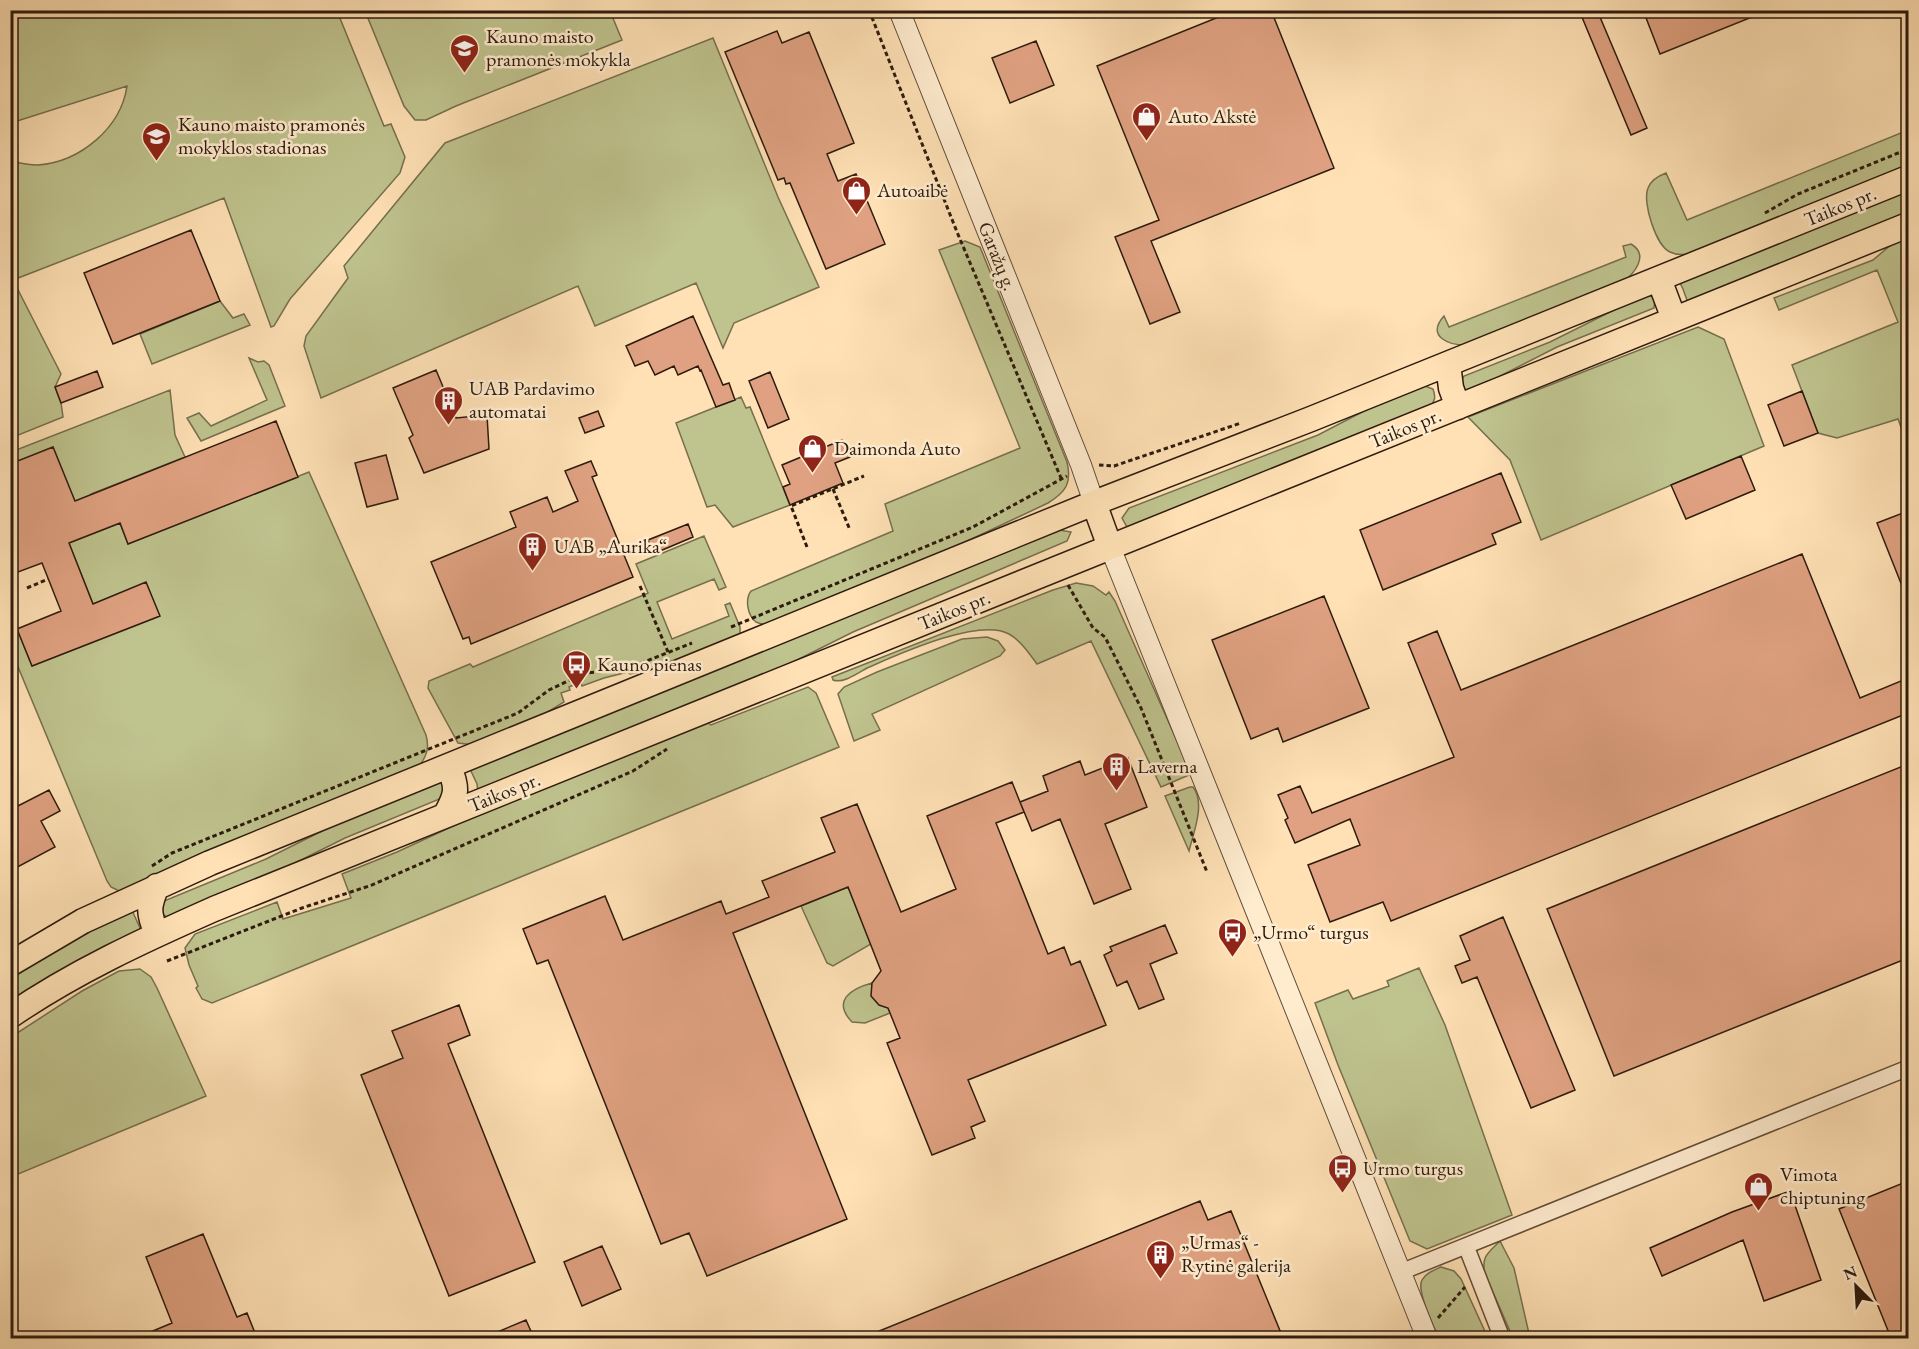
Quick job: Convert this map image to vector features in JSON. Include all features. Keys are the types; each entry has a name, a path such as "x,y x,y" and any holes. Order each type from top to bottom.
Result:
{"main road":[{"name":"Taikos pr.","path":"10,964 150,878 449,767 1095,503 1448,364 1908,178"},
{"name":"Taikos pr.","path":"10,1016 60,984 157,934 446,814 1908,225"},
{"path":"1659,279 1674,319"},
{"path":"1448,364 1451,388 1458,407"},
{"path":"1095,503 1110,547"},
{"path":"446,814 455,799 456,784 449,767"},
{"path":"150,878 149,917 157,934"}],"street":[{"name":"Garažų g.","path":"899,10 1095,503"},
{"path":"1110,547 1426,1336"},
{"path":"1401,1272 1908,1068"},
{"path":"1466,1246 1502,1338"}],"path":[{"path":"726,629 973,527 1061,478 957,232 869,10"},
{"path":"807,547 791,506 864,476"},
{"path":"833,489 850,530"},
{"path":"27,588 48,579"},
{"path":"1068,585 1093,628 1105,637 1136,698 1208,872"},
{"path":"640,586 668,652"},
{"path":"150,878 172,853 518,713 549,690 585,673 624,670 699,640"},
{"path":"167,961 282,916 383,881 633,771 670,748"},
{"path":"1426,1336 1477,1273"}],"green space":[{"name":"Kauno maisto pramonės mokyklos stadionas","path":"10,11 337,11 384,126 391,124 405,157 400,173 290,299 274,326 271,327 224,198 13,280 61,374 55,387 63,417 11,438 11,161 38,165 69,157 83,150 107,129 116,116 127,86 11,123"},
{"name":"Kauno maisto pramonės mokykla","path":"365,11 610,11 622,40 426,120 415,120 404,106"},
{"path":"713,38 778,197 819,287 734,323 723,348 696,283 595,326 578,286 321,398 304,346 306,336 348,278 344,266 445,143"},
{"path":"1908,130 1908,167 1689,254 1670,252 1655,233 1647,203 1648,188 1655,179 1666,173 1687,220"},
{"path":"1908,189 1908,214 1688,303 1679,281"},
{"path":"1908,237 1908,446 1898,419 1837,438 1818,433 1792,365 1898,322 1877,270 1779,310 1774,298 1873,260 1892,244"},
{"path":"965,241 980,247 1067,462 1069,476 1066,486 1048,503 910,568 770,626 756,622 748,607 751,591 893,531 885,504 1020,448 939,250"},
{"path":"1631,244 1637,248 1640,259 1635,270 1622,283 1469,345 1448,342 1439,335 1437,330 1444,316 1449,327 1626,257 1623,246"},
{"path":"1646,294 1655,298 1654,308 1557,347 1471,391 1465,390 1461,381 1464,376 1550,342"},
{"path":"220,301 233,318 244,314 250,325 152,364 140,334"},
{"path":"1698,327 1724,339 1764,446 1541,540 1510,460 1468,417"},
{"path":"249,358 258,362 264,361 269,365 285,406 201,441 187,418 199,413 211,426 267,400"},
{"path":"1425,386 1433,389 1434,392 1433,403 1430,407 1132,528 1127,527 1122,518 1129,508 1318,435 1391,397"},
{"path":"170,390 175,435 185,457 91,494 84,525 53,447 11,464 11,452"},
{"path":"741,397 746,408 750,407 790,505 733,527 715,505 707,507 676,423"},
{"path":"309,472 426,735 428,745 425,756 418,768 121,892 111,887 107,881 11,650 11,632 17,629 32,666 159,616 146,583 93,604 69,543 120,523 128,544"},
{"path":"1059,530 1071,532 1067,541 853,632 777,670 478,792 470,769"},
{"path":"704,536 726,587 719,590 714,579 657,602 672,639 729,616 725,605 730,603 740,627 740,635 655,669 630,674 628,672 582,686 581,682 561,693 564,702 535,720 474,745 458,743 428,688 429,681 470,664 473,667 648,593 636,564"},
{"path":"1076,583 1093,586 1106,595 1109,592 1115,601 1188,766 1189,775 1161,787 1091,641 1037,664 1021,643 1009,634 996,630 978,630 917,647 846,679 833,680 832,677"},
{"path":"987,637 998,641 1005,650 1000,656 872,714 880,730 854,741 838,694 844,687 962,639"},
{"path":"808,687 816,693 839,747 212,1003 202,999 196,988 198,986 185,948 195,934 277,902 283,919 351,898 342,874 397,852 490,809 705,721 711,725"},
{"path":"436,782 444,783 447,788 442,798 345,838 267,877 168,918 160,912 164,901 266,859 338,823"},
{"path":"1193,787 1197,794 1199,810 1189,851 1165,796"},
{"path":"848,887 871,944 833,966 827,963 801,906"},
{"path":"131,908 140,928 139,931 11,1006 10,975"},
{"path":"1419,968 1445,1025 1512,1215 1427,1249 1410,1241 1315,1003 1348,990 1353,999 1389,986 1387,981"},
{"path":"140,969 151,977 157,988 206,1096 11,1177 11,1037 82,991 119,971"},
{"path":"872,983 875,999 888,1008 890,1013 865,1023 852,1022 844,1008 846,997 851,992"},
{"path":"1500,1241 1514,1268 1530,1338 1513,1338 1485,1274 1485,1259"},
{"path":"1441,1267 1454,1271 1461,1279 1488,1338 1439,1338 1426,1309 1421,1285 1426,1275"}],"building":[{"path":"1236,10 1271,10 1334,168 1151,241 1180,312 1150,324 1115,237 1159,220 1097,66"},
{"path":"1579,10 1597,10 1647,128 1631,135"},
{"path":"1643,10 1766,10 1767,11 1660,54"},
{"path":"777,31 782,43 809,32 854,143 827,154 838,181 856,174 885,244 826,269 790,183 786,184 784,178 778,180 725,52"},
{"path":"1036,41 1054,85 1010,103 992,58"},
{"path":"191,230 220,301 113,344 84,273"},
{"path":"693,316 723,385 729,383 735,400 716,407 698,366 678,375 674,366 655,375 648,361 635,366 626,346"},
{"name":"UAB Pardavimo automatai","path":"436,370 456,418 487,415 489,449 424,473 409,438 413,435 393,388"},
{"path":"97,371 103,387 61,403 55,387"},
{"path":"770,372 789,419 768,428 749,381"},
{"path":"1802,391 1818,433 1784,446 1768,405"},
{"path":"598,411 604,426 585,433 579,418"},
{"path":"276,421 298,477 128,544 120,523 69,543 93,604 146,582 160,616 32,666 17,629 61,611 42,563 10,575 10,464 53,447 75,501"},
{"name":"Daimonda Auto","path":"842,440 850,457 835,463 843,483 790,505 783,487 790,484 782,465"},
{"path":"386,455 398,499 367,507 355,463"},
{"path":"1741,456 1755,490 1686,519 1671,485"},
{"name":"UAB „Aurika“","path":"591,461 597,475 592,477 633,577 471,644 469,637 463,639 431,562 516,527 510,512 547,497 553,512 578,501 565,471"},
{"path":"1501,473 1521,522 1492,534 1496,544 1383,590 1360,530"},
{"path":"1908,511 1908,601 1877,523"},
{"path":"688,524 693,537 653,554 648,540"},
{"path":"1802,554 1860,698 1908,678 1908,713 1391,921 1383,902 1330,922 1308,865 1360,845 1350,819 1295,843 1278,795 1300,786 1312,813 1454,757 1408,643 1437,631 1461,690"},
{"path":"1324,596 1369,708 1283,742 1278,728 1251,739 1212,640"},
{"path":"1128,758 1147,807 1105,824 1131,889 1094,904 1060,819 1032,831 1020,802 1048,791 1043,776 1080,761 1085,775"},
{"path":"1908,764 1908,958 1614,1076 1547,909"},
{"path":"1012,782 1024,812 996,823 1048,954 1064,947 1071,965 1080,961 1106,1025 968,1080 985,1121 971,1127 975,1138 932,1155 887,1043 900,1038 888,1008 879,1005 871,996 872,983 881,971 848,887 733,933 847,1219 707,1276 689,1233 661,1244 548,960 537,964 523,929 605,896 623,940 721,901 726,914 769,897 762,881 835,852 821,818 857,804 901,912 956,889 927,816"},
{"path":"49,790 60,811 41,821 55,847 10,871 10,810"},
{"path":"1503,917 1575,1090 1531,1108 1477,977 1462,983 1455,966 1470,960 1460,936"},
{"path":"1165,925 1177,953 1150,964 1164,999 1139,1009 1127,981 1117,986 1104,955 1112,951 1110,947"},
{"path":"459,1005 470,1035 448,1044 535,1262 449,1296 361,1075 403,1058 392,1031"},
{"path":"1908,1181 1908,1338 1891,1338 1839,1209"},
{"path":"1790,1191 1821,1280 1764,1301 1743,1240 1662,1276 1650,1248 1732,1212"},
{"name":"„Urmas“ - Rytinė galerija","path":"1200,1201 1208,1220 1231,1211 1283,1338 862,1338"},
{"path":"203,1234 237,1317 247,1313 257,1338 136,1338 172,1323 146,1257"},
{"path":"602,1246 621,1289 582,1306 564,1262"},
{"path":"526,1320 534,1338 483,1338"}],"place":[{"name":"Kauno maisto pramonės mokykla","path":"465,74"},
{"name":"Auto Akstė","path":"1147,142"},
{"name":"Kauno maisto pramonės mokyklos stadionas","path":"157,162"},
{"name":"Autoaibė","path":"856,216"},
{"name":"UAB Pardavimo automatai","path":"448,426"},
{"name":"Daimonda Auto","path":"813,474"},
{"name":"UAB „Aurika“","path":"533,572"},
{"name":"Kauno pienas","path":"576,690"},
{"name":"Laverna","path":"1116,792"},
{"name":"„Urmo“ turgus","path":"1232,958"},
{"name":"Urmo turgus","path":"1342,1194"},
{"name":"Vimota chiptuning","path":"1759,1212"},
{"name":"„Urmas“ - Rytinė galerija","path":"1160,1280"}]}
